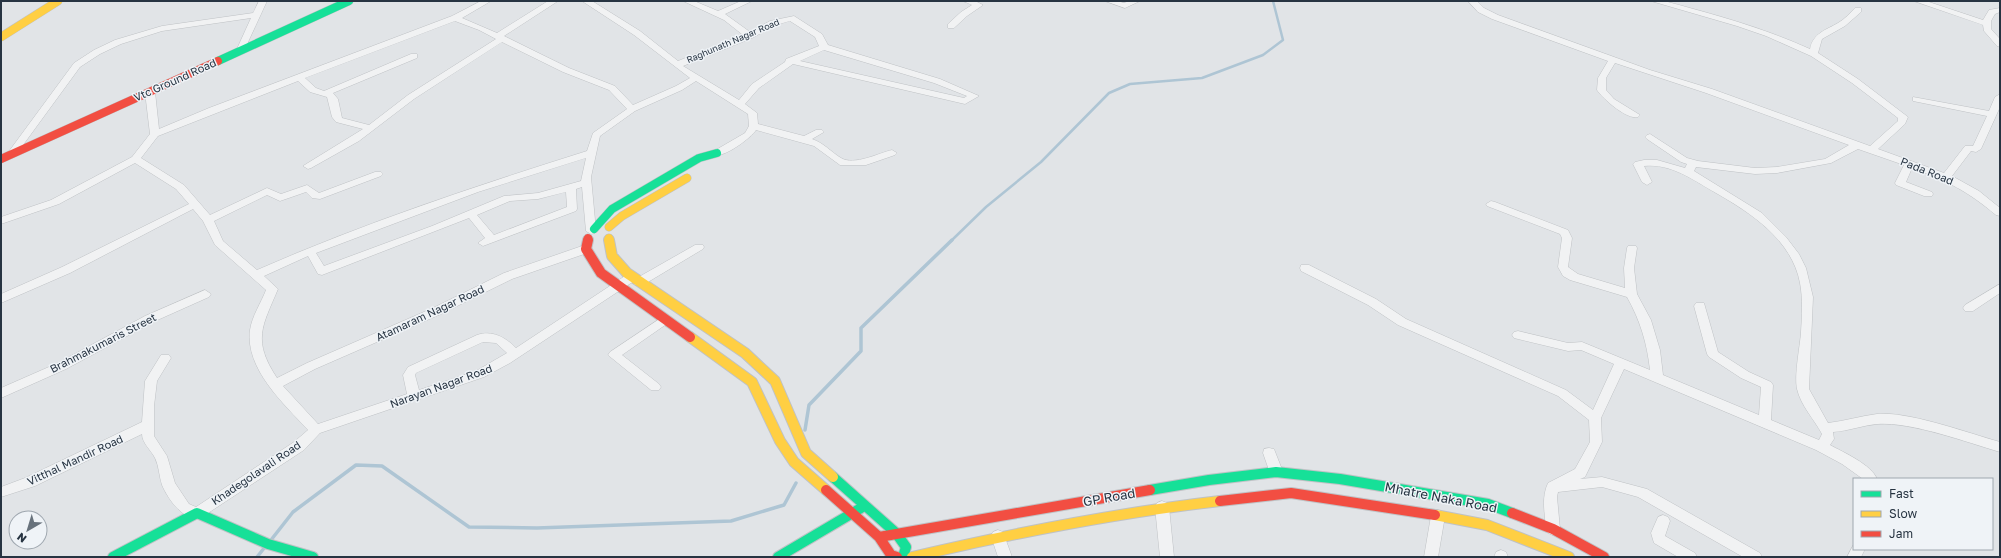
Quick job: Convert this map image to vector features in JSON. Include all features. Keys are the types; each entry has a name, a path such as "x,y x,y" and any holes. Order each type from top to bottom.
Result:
{"street":[{"path":"1,32 48,1"},
{"path":"1,37 58,1"},
{"path":"240,51 263,1"},
{"name":"Vtc Ground Road","path":"1,159 349,1"},
{"path":"1,221 55,202 135,159 155,134 212,110 455,18 487,1"},
{"path":"308,166 356,139 411,96 554,1"},
{"path":"586,1 637,33 677,65 752,113 754,126 748,135 717,153 699,158 612,209 595,238"},
{"path":"687,1 727,18 749,36"},
{"path":"718,14 748,1"},
{"path":"967,1 979,6"},
{"path":"951,26 964,14 989,1"},
{"path":"1109,1 1125,6 1136,1"},
{"name":"Pada Road","path":"1472,1 1481,10 1495,18 1613,60 1709,91 1946,177 1975,193 2000,213"},
{"path":"1655,1 1740,24 1769,34 1814,54 1855,81 1903,117 1902,122 1871,150"},
{"path":"1918,1 1987,24"},
{"path":"1814,54 1814,47 1820,35 1826,30 1841,25 1858,10"},
{"path":"2000,10 1992,12 1987,24 1989,33 2000,44"},
{"path":"12,154 77,65 109,44 155,30 256,15"},
{"path":"455,18 566,70 612,88 632,109"},
{"name":"Raghunath Nagar Road","path":"677,65 749,36 773,23 791,18 819,36 824,47"},
{"path":"740,105 747,92 789,61 824,47 859,60 938,80 974,96 966,101 814,65 789,61"},
{"path":"324,94 414,56"},
{"path":"1613,60 1602,78 1601,90 1611,101 1636,115"},
{"path":"299,77 306,85 324,94 330,95 333,99 339,120 370,128"},
{"path":"697,77 679,88 632,109 596,135 586,177 601,273 661,318 731,365 752,382 780,442 794,462 879,537 891,555 896,557"},
{"path":"150,92 155,134"},
{"path":"1946,177 1968,148 1976,148 2000,97"},
{"path":"1916,100 1992,114"},
{"path":"754,126 817,144 840,162 866,162 892,153"},
{"path":"804,140 819,132"},
{"path":"1650,138 1684,160 1690,167 1753,211 1783,239 1794,253 1803,271 1808,288 1804,389 1826,428 1828,439 1821,446"},
{"path":"1647,182 1638,164 1642,162 1755,171 1777,170 1828,161 1857,145"},
{"path":"256,275 310,251 474,190 592,153"},
{"path":"595,238 602,226 609,227 622,216 700,170 709,164 717,153"},
{"path":"135,159 180,187 196,204 208,220 219,243 272,289 256,330 256,350 276,384 316,430"},
{"path":"1909,164 1900,183 1928,194"},
{"path":"208,220 267,191 280,198 307,188 316,196 320,196 378,174"},
{"path":"310,251 322,271 436,228 508,198 538,196 587,183"},
{"path":"470,213 488,242 572,209 570,188"},
{"path":"1,299 73,266 196,204"},
{"path":"1491,204 1564,232 1567,238 1563,267 1567,273 1574,277 1631,294"},
{"path":"595,238 612,231 609,227"},
{"path":"595,238 609,249 616,264 673,305 745,353 767,372 775,381 806,453 896,534 906,547 903,557"},
{"name":"Atamaram Nagar Road","path":"276,384 310,366 437,311 508,276 595,238"},
{"name":"Narayan Nagar Road","path":"316,430 480,374 515,354 617,286 636,279 699,247"},
{"path":"1632,248 1629,268 1631,294 1645,320 1654,350 1657,376"},
{"path":"1305,268 1372,302 1402,322 1562,393 1595,418"},
{"path":"1969,308 2000,288"},
{"name":"Brahmakumaris Street","path":"1,393 62,366 149,319 206,294"},
{"path":"655,387 614,354 661,318 673,305"},
{"path":"1700,306 1713,354 1745,375 1767,386 1765,422"},
{"path":"1518,335 1568,347 1582,346 1621,363 1657,376 1821,446 1847,460 1870,478"},
{"path":"414,396 410,375 412,370 481,338 502,340 515,354"},
{"path":"165,358 151,381 148,406 148,437 161,456 170,485 184,508 258,541 286,551 313,557"},
{"path":"1553,529 1550,498 1553,487 1580,473 1596,442 1595,418 1621,363"},
{"path":"752,382 767,372"},
{"path":"1826,428 1847,426 1877,419 1911,422 2000,447"},
{"name":"Vitthal Mandir Road","path":"1,492 30,482 148,426"},
{"name":"Khadegolavali Road","path":"113,557 197,513 299,446 316,430"},
{"path":"1269,453 1276,472"},
{"name":"GP Road","path":"879,537 1210,480 1276,472 1342,490"},
{"path":"1553,487 1602,482 1642,493 1755,557"},
{"name":"GP Road","path":"912,557 998,536 1162,507 1291,493 1342,490"},
{"name":"Mhatre Naka Road","path":"1342,490 1418,491 1488,504 1553,529 1604,557"},
{"name":"Mhatre Naka Road","path":"1342,490 1419,512 1487,525 1570,557"},
{"path":"1418,491 1419,512"},
{"path":"778,557 866,506"},
{"path":"1162,507 1168,557"},
{"path":"1431,557 1438,516"},
{"path":"1663,521 1658,533 1659,539 1683,555"},
{"path":"998,536 1005,557"},
{"path":"1570,557 1575,540"}],"waterway":[{"path":"951,241 986,207 1041,162 1109,93 1130,84 1202,78 1263,55 1283,40 1273,1"},
{"path":"805,430 809,405 861,351 861,328 952,240"},
{"path":"271,540 293,512 356,465 382,466 469,527 537,528 731,521 784,505 796,483"},
{"path":"257,557 265,547"}],"traffic: fast":[{"path":"218,61 349,1"},
{"path":"594,229 612,209 699,158 717,153"},
{"path":"1150,490 1209,480 1276,472 1340,479 1488,504 1512,513"},
{"path":"833,477 896,533 906,547 903,557"},
{"path":"778,557 861,508"},
{"path":"113,557 197,513 268,544 313,557"}],"traffic: slow":[{"path":"1,37 58,1"},
{"path":"609,227 622,216 687,178"},
{"path":"609,238 612,256 627,273 745,353 775,381 806,453 833,477"},
{"path":"690,337 752,382 780,441 794,462 826,490"},
{"path":"912,557 989,539 1065,524 1142,511 1220,501"},
{"path":"1435,515 1487,525 1569,557"}],"traffic: jam":[{"path":"1,159 218,61"},
{"path":"588,238 586,249 601,273 690,337"},
{"path":"826,490 879,537 891,555 897,557"},
{"path":"879,537 1150,490"},
{"path":"1220,501 1291,493 1435,515"},
{"path":"1512,513 1553,529 1604,557"}]}
